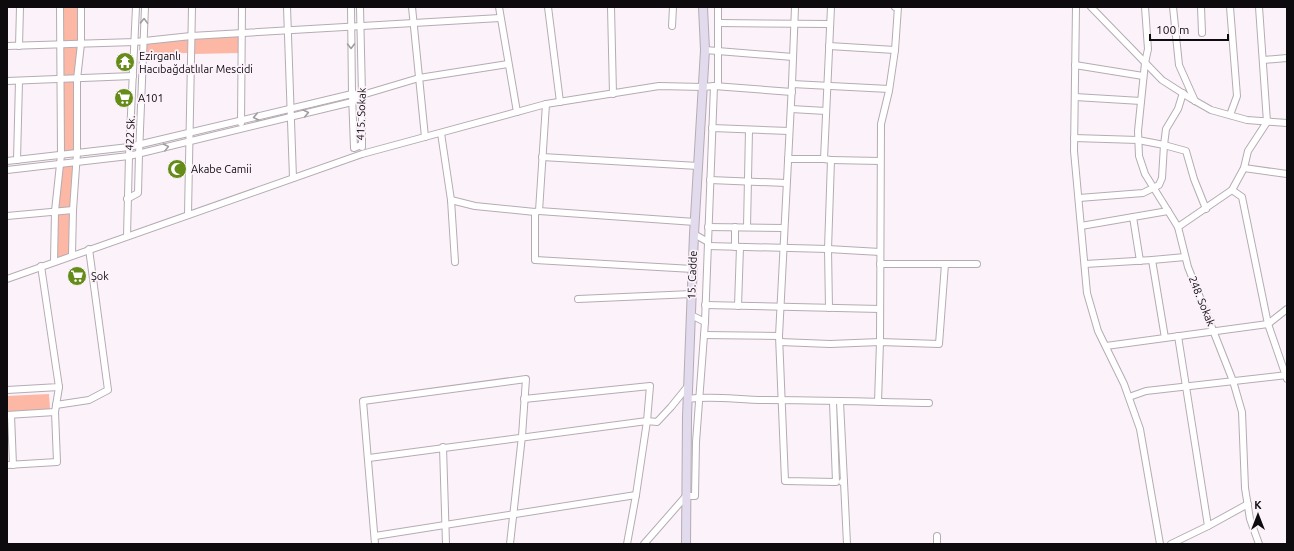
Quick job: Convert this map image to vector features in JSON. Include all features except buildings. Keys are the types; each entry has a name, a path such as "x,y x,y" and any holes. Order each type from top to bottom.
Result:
{"main road":[{"name":"15. Cadde","path":"686,544 687,399 694,234 705,50 704,7"}],"street":[{"path":"19,46 20,7"},
{"path":"54,262 55,212 61,155 60,7"},
{"path":"72,255 73,210 77,153 77,79 81,44 80,7"},
{"name":"422 Sk.","path":"127,236 128,156 136,7"},
{"name":"422 Sk.","path":"127,199 138,193 145,7"},
{"path":"188,214 192,7"},
{"path":"241,129 242,7"},
{"path":"287,7 293,178"},
{"name":"415. Sokak","path":"350,7 354,148 361,145 362,95 360,7"},
{"path":"412,7 425,137"},
{"path":"499,7 516,112"},
{"path":"548,7 560,102"},
{"path":"611,7 613,94"},
{"path":"672,7 672,26"},
{"path":"644,544 686,496 695,496 696,442 705,322 712,128 718,52 718,7"},
{"path":"795,7 779,339 785,481 844,482"},
{"path":"824,160 831,7"},
{"path":"878,402 880,342 880,124 889,88 895,50 898,7 896,7"},
{"path":"1076,7 1074,151 1087,293 1098,331 1124,384 1140,429 1160,544"},
{"path":"1091,7 1162,80 1195,101 1211,110 1247,120 1287,123"},
{"name":"248. Sokak","path":"1145,7 1148,49 1143,76 1138,140 1139,156 1145,174 1178,227 1185,256 1233,381 1242,412 1245,488 1250,519 1258,544"},
{"path":"1173,7 1179,65 1195,101"},
{"path":"1201,7 1202,33"},
{"path":"1230,7 1237,96 1230,115"},
{"path":"1178,227 1232,190 1244,168 1248,151 1267,122 1259,7"},
{"path":"7,46 135,42 191,36 351,28 500,18"},
{"path":"718,22 830,24"},
{"path":"829,46 895,50"},
{"path":"705,50 793,57"},
{"path":"1263,60 1287,58"},
{"path":"7,170 139,154 352,102 362,95 419,78 508,64"},
{"path":"1076,65 1143,76"},
{"path":"7,81 133,76"},
{"path":"17,160 19,81"},
{"path":"792,84 889,88"},
{"path":"7,279 88,249 362,154 546,104 659,86 716,86 792,92"},
{"path":"1079,198 1143,193 1160,185 1162,178 1166,129 1178,109 1183,93"},
{"path":"7,161 129,147 352,94 362,95"},
{"path":"1075,97 1141,101"},
{"path":"546,104 537,211 536,260 693,269"},
{"path":"791,109 826,111"},
{"path":"712,128 789,131"},
{"path":"747,227 749,130"},
{"path":"441,133 451,200 455,262"},
{"path":"1074,138 1138,140 1186,151 1194,179 1206,209"},
{"path":"361,145 362,154"},
{"path":"542,157 698,166"},
{"path":"788,159 880,161"},
{"path":"829,308 828,248 831,160"},
{"path":"1244,168 1287,174"},
{"path":"710,180 786,183"},
{"path":"1129,397 1146,391 1287,376 1268,324 1242,197 1232,190"},
{"path":"451,200 475,206 695,222"},
{"path":"7,216 73,210"},
{"path":"1082,226 1168,211"},
{"path":"1132,217 1140,261"},
{"path":"708,227 784,228"},
{"path":"735,227 738,247 738,306"},
{"path":"694,234 708,244 738,247 828,248 880,252"},
{"path":"41,266 59,387 56,408 57,462 10,465 9,415 56,408 90,400 108,390 88,249"},
{"path":"1085,264 1140,261 1185,256"},
{"path":"1152,260 1165,338"},
{"path":"880,264 977,264"},
{"path":"704,335 779,339 830,344 880,342 939,344 945,264"},
{"path":"578,299 692,294"},
{"path":"705,305 880,309"},
{"path":"1106,346 1268,324 1287,309"},
{"path":"691,315 705,322"},
{"path":"1178,336 1208,526"},
{"path":"375,544 363,401 526,379 522,436 510,544"},
{"path":"524,399 650,386 647,420 636,496 627,544"},
{"path":"368,458 647,420 657,422 688,386"},
{"path":"7,390 59,387"},
{"path":"687,399 700,397 833,402 929,403"},
{"path":"833,402 836,482"},
{"path":"840,402 847,544"},
{"path":"443,447 446,544"},
{"path":"375,536 636,496"},
{"path":"1171,544 1248,504"},
{"path":"937,536 937,544"}],"shaded area":[{"path":"63,7 77,7 78,42 63,42"},
{"path":"239,36 239,53 193,54 193,38"},
{"path":"188,38 187,53 145,54 145,42"},
{"path":"63,48 78,48 75,77 64,77"},
{"path":"63,82 75,82 75,151 62,153"},
{"path":"76,162 72,255 54,262 60,164"},
{"path":"49,394 50,409 7,412 7,396"}],"place":[{"name":"Ezirganlı Hacıbağdatlılar Mescidi","path":"125,62"},
{"name":"A101","path":"124,98"},
{"name":"Akabe Camii","path":"177,169"},
{"name":"Şok","path":"77,276"}]}
